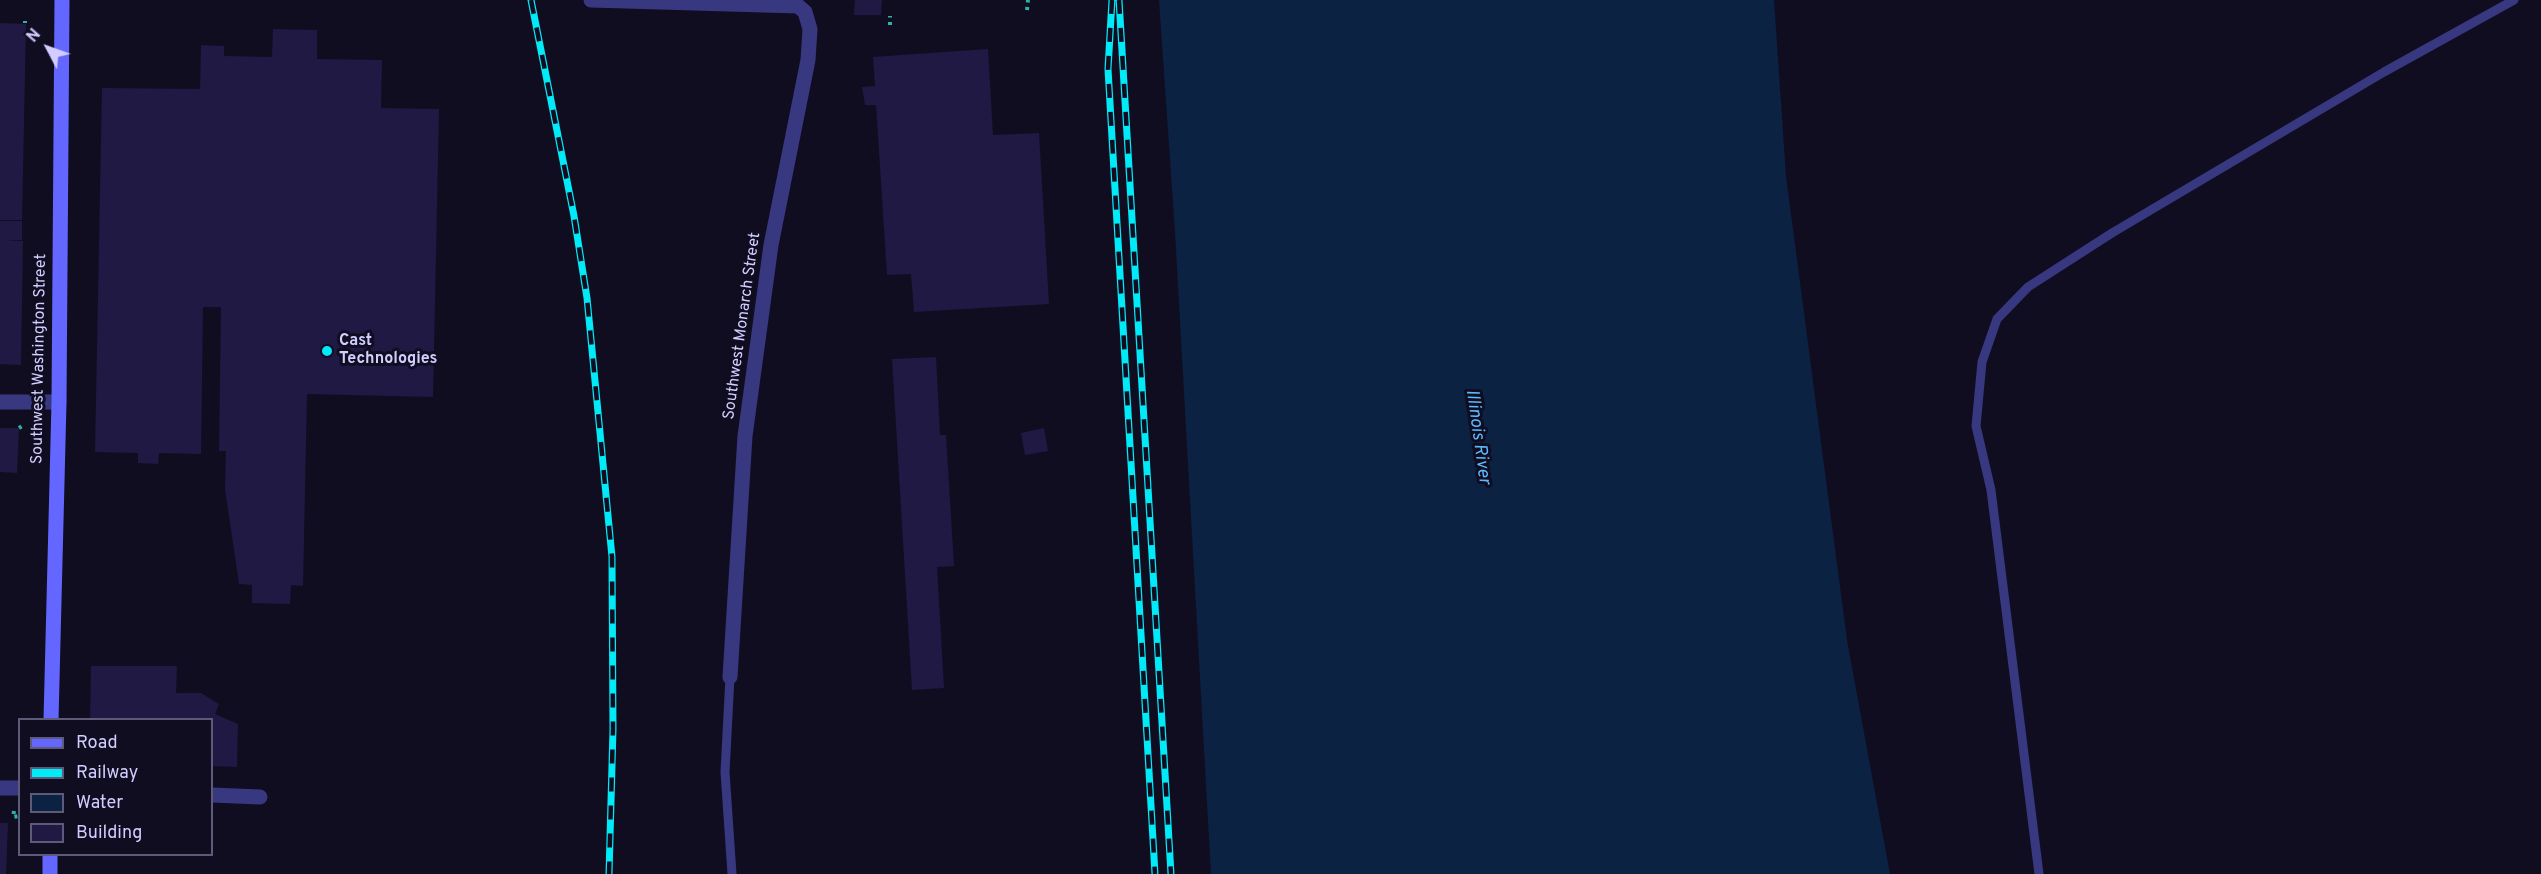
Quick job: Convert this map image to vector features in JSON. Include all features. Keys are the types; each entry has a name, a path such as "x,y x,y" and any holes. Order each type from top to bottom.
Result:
{"main road":[{"name":"Southwest Washington Street","path":"51,718 59,402 62,0"},
{"path":"50,856 50,874"}],"street":[{"path":"591,0 784,3"},
{"name":"Southwest Monarch Street","path":"730,676 745,436 771,245 808,60 810,29 805,12 798,6 784,3"},
{"path":"0,402 59,402"},
{"path":"0,788 18,788"},
{"path":"213,795 260,797"}],"lane":[{"path":"2039,874 1990,490 1976,426 1982,362 1996,319 2028,286 2112,232 2384,72 2514,0"},
{"path":"730,676 725,772 732,874"}],"path":[{"path":"1027,10 1028,0"},
{"path":"890,16 890,24"},
{"path":"14,811 14,817 18,816"}],"water":[{"name":"Illinois River","path":"1159,0 1774,0 1786,176 1847,640 1890,874 1211,874 1175,232"}],"building":[{"path":"855,0 882,0 881,15 854,15"},
{"path":"0,23 26,24 22,220 0,220"},
{"name":"Cast Technologies","path":"273,29 317,30 317,59 382,60 381,108 439,109 433,397 307,394 303,586 291,585 290,604 252,603 252,585 239,584 225,489 226,451 219,451 221,307 203,307 201,454 159,453 158,464 138,463 138,453 95,452 102,88 200,89 201,45 224,46 224,56 272,57"},
{"path":"988,49 993,135 1039,133 1049,304 914,312 911,274 887,275 876,105 865,105 862,87 875,86 873,57"},
{"path":"0,221 22,221 22,240 4,241 23,241 21,365 0,364"},
{"path":"936,357 940,435 946,435 954,566 937,567 944,688 912,690 892,359"},
{"path":"0,428 19,428 17,473 0,472"},
{"path":"1044,428 1048,451 1025,455 1021,433"},
{"path":"91,666 177,666 176,693 201,693 219,704 215,714 238,724 237,767 213,766 213,718 90,718"},
{"path":"0,823 8,823 6,874 0,874"}],"railway":[{"path":"531,0 574,216 587,298 612,557 613,729 609,874"},
{"path":"1112,0 1108,69 1155,874"},
{"path":"1119,0 1171,874"}],"place":[{"name":"Cast Technologies","path":"327,351"}]}
